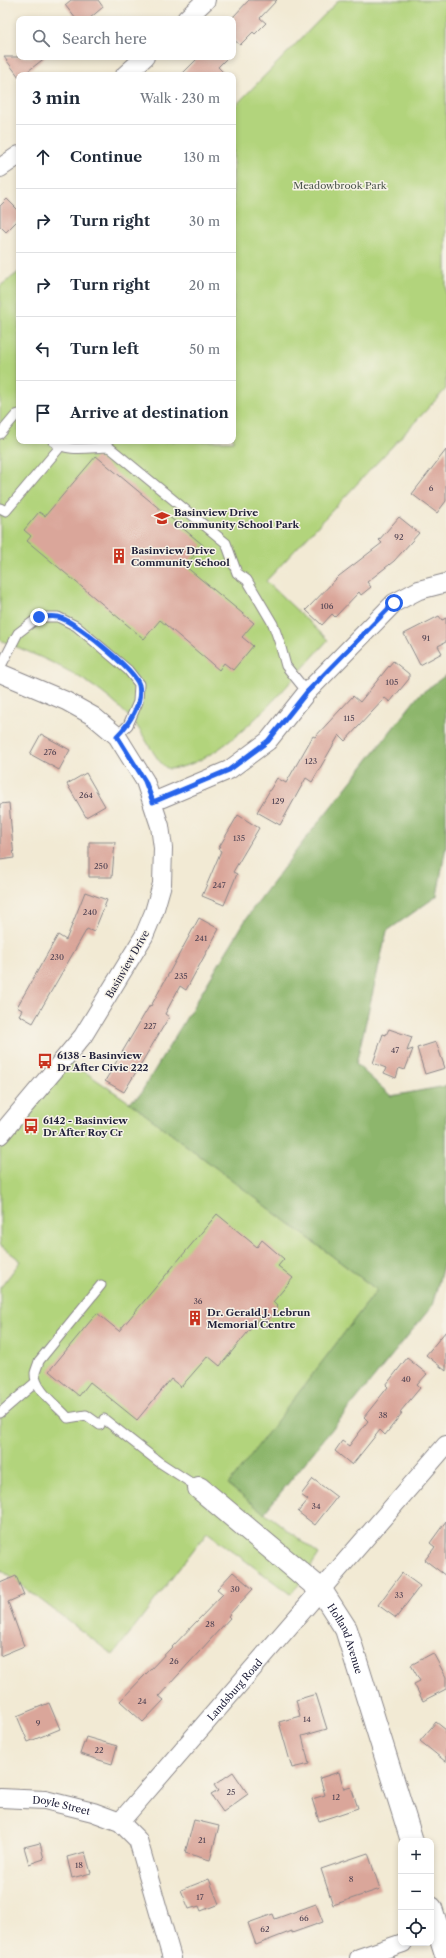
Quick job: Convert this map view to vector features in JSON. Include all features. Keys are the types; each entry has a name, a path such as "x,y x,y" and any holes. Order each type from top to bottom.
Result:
{"street":[{"path":"189,16 206,0"},
{"path":"128,72 142,60"},
{"path":"0,168 16,157"},
{"path":"153,802 229,770 268,741 307,692 394,603 419,590 446,584"},
{"name":"Basinview Drive","path":"0,673 66,701 93,716 117,736 145,781 160,826 163,848 162,884 154,912 144,936 83,1036 0,1135"},
{"name":"Landsburg Road","path":"120,1822 446,1444"},
{"name":"Holland Avenue","path":"199,1488 321,1590 346,1629 411,1838"},
{"name":"Doyle Street","path":"0,1798 45,1800 93,1812 120,1822"},
{"path":"120,1822 138,1840 172,1958"},
{"path":"432,1910 446,1955"},
{"path":"359,1958 398,1945"}],"lane":[{"path":"0,434 16,415"},
{"path":"0,508 6,511 56,444 109,447 226,543 237,573 246,580 273,624 286,666 307,692"},
{"path":"0,668 18,633 39,617 58,617 76,626 128,670 139,684 138,702 128,725 117,736"},
{"path":"101,1285 39,1361 35,1372 36,1382 68,1418 86,1414 102,1422 199,1488"},
{"path":"0,1412 36,1382"}],"green space":[{"name":"Basinview Drive Community School Park","path":"339,0 446,0 446,389 266,581 328,640 256,718 235,737 213,753 191,764 169,769 160,762 133,721 103,693 55,664 0,640 0,286 16,274 16,444 236,444 236,105"},
{"path":"446,675 446,846 437,896 387,931 356,1064 391,1096 446,1086 446,1255 432,1306 264,1513 228,1485 377,1290 129,1102 139,1096 251,911 303,842 419,695"},
{"path":"66,1059 129,1102 377,1290 229,1485 319,1554 298,1586 290,1594 207,1532 113,1655 0,1569 0,1288 21,1261 0,1245 0,1139"}],"building":[{"path":"71,0 98,0 103,7 92,16 74,16 65,5"},
{"path":"249,0 277,0 260,18 266,23 255,34 253,32 240,45 236,42 236,16 234,16"},
{"path":"4,57 16,57 16,60 42,60 27,72 16,73"},
{"path":"196,60 225,60 218,67 223,72 184,72"},
{"path":"7,199 16,208 16,222 6,232 0,226 0,206"},
{"path":"446,450 446,501 437,513 412,494"},
{"name":"Basinview Drive Community School","path":"96,456 203,545 185,566 254,623 242,637 253,646 233,670 224,663 219,670 160,620 144,639 27,541 31,536 24,530 39,512 45,516"},
{"path":"399,517 419,533 394,561 367,582 371,587 361,595 359,592 335,617 332,614 322,625 306,610 339,576 382,543 379,540"},
{"path":"439,616 442,620 446,618 446,642 438,646 442,653 420,665 404,634"},
{"path":"393,661 409,674 409,679 390,702 385,698 345,741 339,735 312,782 306,778 280,825 257,812 277,778 286,783 313,736 315,737 353,696 360,702"},
{"path":"41,734 70,750 59,770 30,754"},
{"path":"86,773 105,806 86,817 67,784"},
{"path":"9,803 14,858 0,860 0,804"},
{"path":"238,815 259,828 233,872 237,874 224,905 202,896 221,851 218,849"},
{"path":"89,842 115,842 112,877 89,877"},
{"path":"85,892 107,900 94,932 87,929 33,1023 19,1015 22,1010 17,1007 58,935 66,940"},
{"path":"199,918 219,929 186,990 180,986 165,1014 169,1017 124,1092 105,1081 150,1005 151,1006"},
{"path":"389,1029 412,1037 407,1051 413,1049 405,1070 399,1068 396,1078 384,1073 386,1068 373,1063 383,1034 386,1035"},
{"path":"436,1042 445,1068 425,1074 417,1048"},
{"name":"Dr. Gerald J. Lebrun Memorial Centre","path":"217,1214 257,1247 262,1240 284,1259 278,1266 293,1278 273,1302 278,1307 267,1321 261,1316 220,1366 208,1356 181,1387 171,1379 137,1420 90,1382 79,1396 49,1371 97,1313 119,1331"},
{"path":"446,1331 446,1371 426,1355"},
{"path":"407,1358 427,1374 417,1385 420,1388 400,1412 402,1413 385,1435 380,1430 352,1465 335,1451 342,1441 349,1446 368,1421 364,1417 388,1387 386,1385"},
{"path":"313,1479 337,1497 315,1525 298,1512 308,1500 301,1495"},
{"path":"446,1521 446,1576 425,1560 435,1547 430,1543"},
{"path":"233,1572 253,1589 228,1616 230,1618 159,1696 164,1700 143,1722 120,1701 223,1594 217,1589"},
{"path":"402,1573 420,1586 396,1618 378,1605"},
{"path":"16,1576 24,1595 8,1602 24,1646 0,1656 0,1583"},
{"path":"433,1653 446,1677 446,1689 423,1701 414,1684 420,1681 411,1665"},
{"path":"316,1694 327,1729 302,1736 309,1764 292,1768 279,1722 300,1716 296,1700"},
{"path":"49,1703 60,1729 28,1742 17,1716"},
{"path":"436,1722 446,1730 446,1762 420,1741"},
{"path":"86,1737 117,1746 112,1764 80,1754"},
{"path":"233,1772 248,1794 223,1812 211,1795 218,1791 214,1785"},
{"path":"339,1772 344,1789 351,1787 358,1808 319,1821 312,1799 325,1795 320,1778"},
{"path":"194,1820 219,1826 210,1860 185,1853"},
{"path":"40,1843 44,1859 29,1864 24,1847"},
{"path":"85,1852 91,1873 72,1878 67,1857"},
{"path":"368,1853 380,1889 333,1905 321,1869"},
{"path":"209,1879 219,1904 201,1911 199,1906 189,1909 181,1890"},
{"path":"316,1904 323,1922 292,1933 292,1931 256,1945 248,1923 273,1914 275,1919"}],"place":[{"name":"Basinview Drive Community School Park","path":"162,518"},
{"name":"Basinview Drive Community School","path":"119,556"},
{"name":"6138 - Basinview Dr After Civic 222","path":"45,1061"},
{"name":"6142 - Basinview Dr After Roy Cr","path":"31,1126"},
{"name":"Dr. Gerald J. Lebrun Memorial Centre","path":"195,1318"}],"route":[{"path":"39,617 58,617 76,626 128,670 139,684 138,702 128,725 117,736 145,781 153,802 229,770 268,741 307,692 394,603"}],"park label":[{"name":"Meadowbrook Park","path":"340,185"}]}
